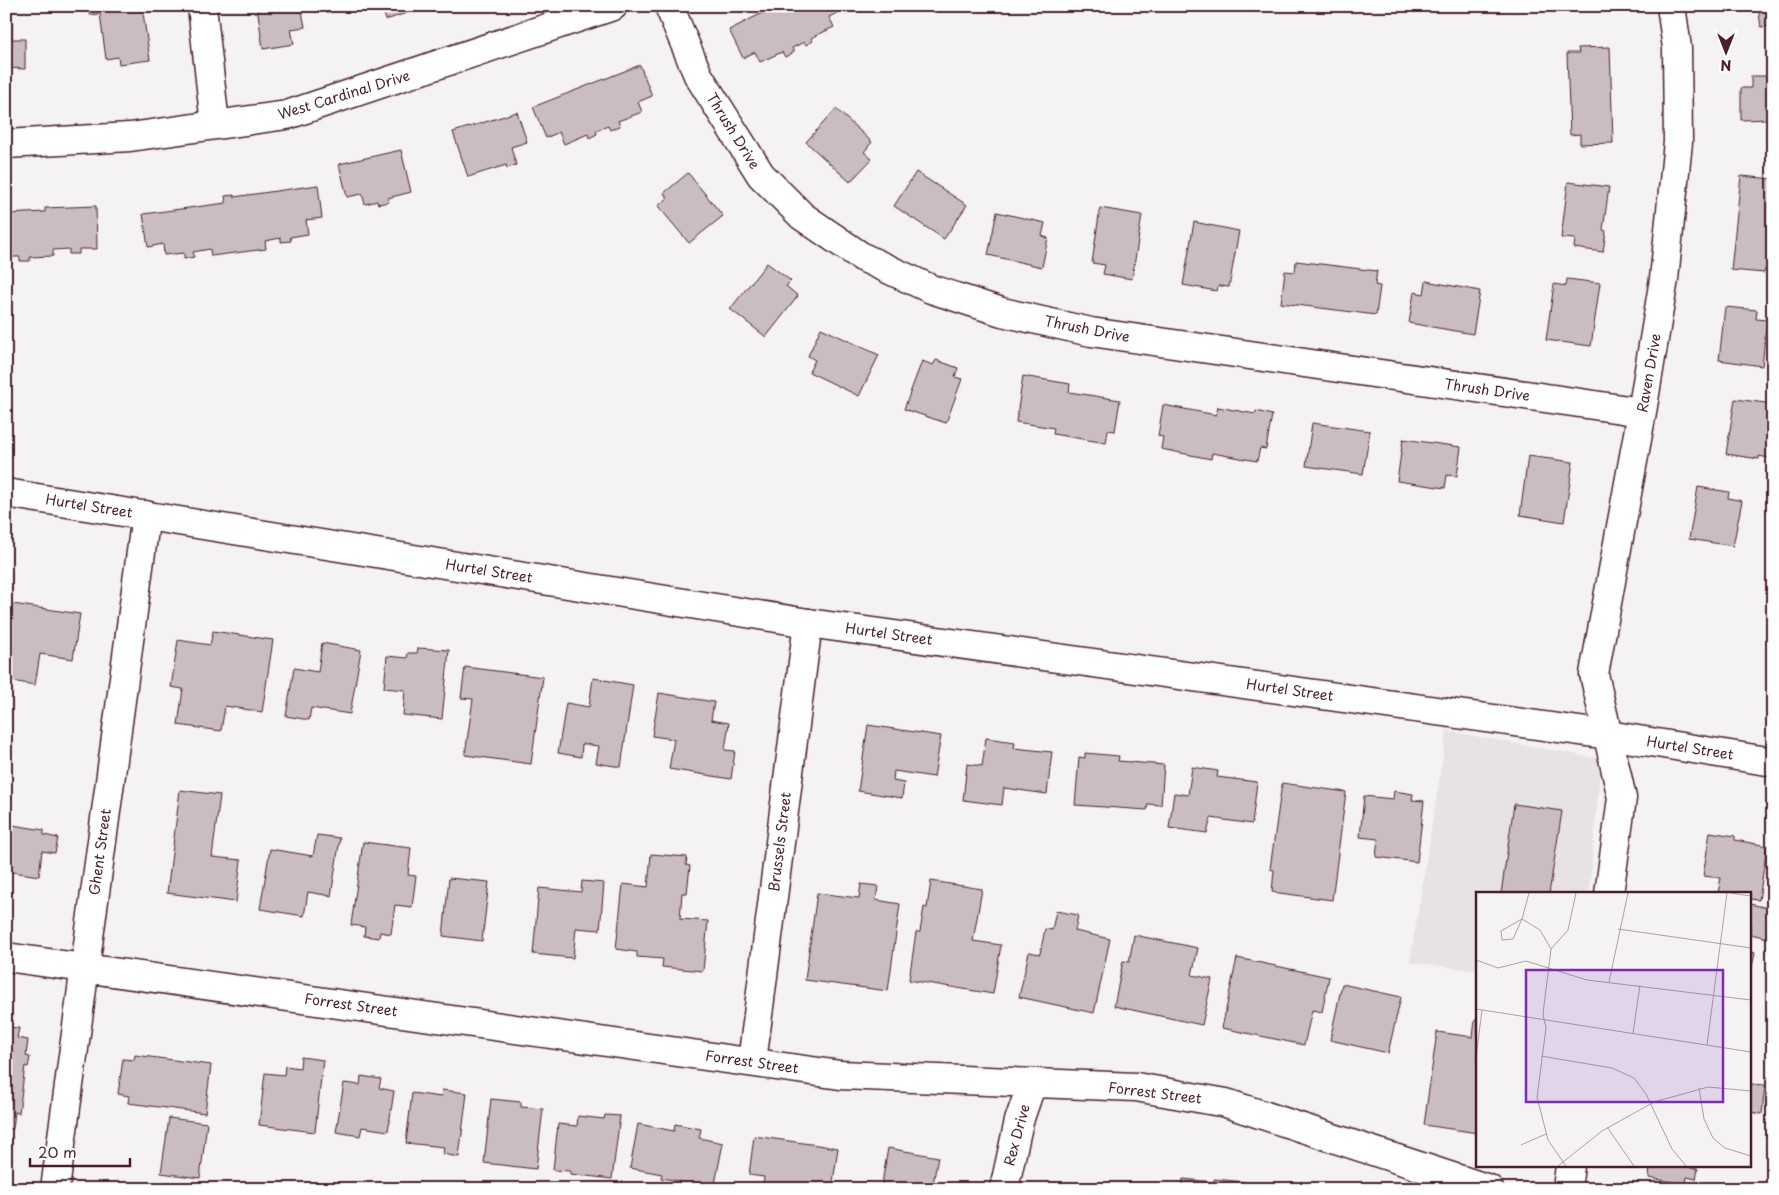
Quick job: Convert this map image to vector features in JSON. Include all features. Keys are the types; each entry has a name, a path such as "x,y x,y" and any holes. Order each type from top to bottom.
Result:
{"street":[{"path":"202,6 215,125"},
{"name":"West Cardinal Drive","path":"6,144 130,137 287,115 613,6"},
{"name":"Thrush Drive","path":"669,6 698,75 761,175 802,216 854,252 930,289 1002,312 1091,332 1642,412"},
{"name":"Raven Drive","path":"1608,892 1622,798 1594,674 1642,412 1664,279 1678,142 1677,48 1671,6"},
{"name":"Hurtel Street","path":"6,493 808,623 1608,735 1773,762"},
{"name":"Ghent Street","path":"55,1189 146,515"},
{"name":"Brussels Street","path":"752,1062 808,623"},
{"name":"Forrest Street","path":"6,957 840,1075 1136,1087 1226,1103 1488,1189"},
{"name":"Rex Drive","path":"1004,1189 1019,1121 1032,1083"},
{"path":"1567,1189 1570,1168"}],"shaded area":[{"path":"1447,731 1601,759 1589,892 1476,892 1476,971 1410,962"}],"building":[{"path":"88,6 142,6 150,60 119,64 118,57 106,59 100,14 90,15"},
{"path":"257,6 301,6 305,27 291,29 294,44 263,49"},
{"path":"381,6 427,6 386,20"},
{"path":"776,6 841,6 843,10 829,17 834,27 811,38 813,41 806,45 804,42 792,48 794,52 785,57 782,52 760,62 755,52 743,58 729,30"},
{"path":"1758,6 1773,6 1773,26 1761,27"},
{"path":"6,24 12,24 12,39 25,39 25,69 6,68"},
{"path":"1610,47 1613,143 1580,144 1580,134 1570,135 1567,53 1579,53 1578,48"},
{"path":"640,65 652,96 638,102 642,112 618,121 620,126 610,130 608,126 596,131 597,134 589,138 588,134 564,144 559,132 546,138 533,107"},
{"path":"1751,76 1773,76 1773,119 1741,120 1741,88 1751,88"},
{"path":"836,109 872,142 864,152 872,159 850,182 806,142"},
{"path":"517,112 527,142 511,147 516,165 507,168 506,165 468,177 453,132"},
{"path":"401,150 411,192 388,198 389,202 378,204 377,201 365,204 362,194 347,197 339,164"},
{"path":"916,172 967,205 944,239 894,206"},
{"path":"688,173 723,216 689,243 658,206 668,198 664,193"},
{"path":"1741,176 1773,179 1773,270 1765,269 1764,273 1731,270"},
{"path":"1568,182 1609,187 1603,230 1606,231 1603,252 1574,248 1575,239 1561,238"},
{"path":"318,185 322,218 306,220 308,234 290,237 291,241 281,242 281,238 265,241 266,249 211,256 210,249 193,252 194,257 184,259 184,253 164,255 163,244 148,247 143,214 226,203 225,196 234,195 234,197"},
{"path":"96,206 97,249 79,249 79,254 69,254 69,249 53,250 53,256 30,257 30,261 20,261 20,257 6,257 6,214 45,212 45,208"},
{"path":"1100,208 1142,215 1132,279 1103,274 1105,265 1092,263"},
{"path":"997,212 1045,223 1042,236 1048,238 1042,267 988,255"},
{"path":"1194,222 1239,231 1229,287 1218,286 1217,291 1183,285"},
{"path":"1296,261 1377,271 1375,285 1380,286 1376,315 1281,303 1285,271 1295,272"},
{"path":"767,263 791,281 786,286 798,296 766,337 730,309"},
{"path":"1567,279 1600,283 1591,346 1546,340 1554,284 1566,286"},
{"path":"1426,281 1480,291 1473,334 1409,323 1414,292 1424,294"},
{"path":"1725,307 1757,310 1756,319 1767,320 1762,366 1719,360"},
{"path":"821,328 879,355 859,396 809,372 815,360 808,356"},
{"path":"936,360 958,368 955,377 962,379 946,423 904,409 922,361 933,365"},
{"path":"1023,376 1070,384 1069,392 1120,400 1115,431 1108,430 1106,443 1053,434 1054,428 1016,422"},
{"path":"1735,399 1773,404 1773,433 1769,458 1759,456 1759,459 1726,454"},
{"path":"1163,405 1216,415 1218,407 1255,414 1256,411 1272,415 1266,449 1260,448 1257,461 1212,453 1211,459 1161,449 1163,437 1158,436"},
{"path":"1312,423 1370,431 1363,474 1306,466"},
{"path":"1403,439 1461,447 1457,476 1447,475 1445,488 1397,481"},
{"path":"1528,456 1573,462 1564,522 1520,515"},
{"path":"1698,487 1729,492 1728,498 1742,501 1733,546 1689,539"},
{"path":"6,603 80,614 73,659 40,654 35,685 6,680"},
{"path":"213,631 273,640 262,712 225,706 221,731 178,725 183,689 171,687 178,640 210,645"},
{"path":"322,643 361,650 350,714 311,708 309,720 286,716 294,668 318,672"},
{"path":"418,648 449,650 442,719 403,715 405,690 384,688 387,656 407,658 408,653 417,653"},
{"path":"465,667 543,677 531,764 465,755 473,699 461,698"},
{"path":"593,678 633,685 621,767 596,763 599,746 582,744 581,757 558,753 566,703 589,707"},
{"path":"659,693 714,702 711,720 729,723 725,750 735,751 731,779 669,769 674,739 652,736"},
{"path":"868,725 941,736 934,777 894,771 893,781 904,783 902,798 858,791"},
{"path":"986,738 1015,742 1014,748 1052,752 1047,794 1004,788 1002,805 963,800 967,764 982,766"},
{"path":"1085,753 1119,756 1118,761 1164,765 1161,805 1148,804 1147,810 1075,805 1079,757 1085,758"},
{"path":"1192,767 1218,771 1217,777 1257,782 1252,824 1211,818 1207,833 1169,828 1174,793 1188,795"},
{"path":"1282,783 1346,792 1332,900 1272,892 1274,870 1270,869"},
{"path":"180,790 220,795 212,857 241,860 236,902 167,893"},
{"path":"1394,791 1413,794 1412,800 1424,801 1417,862 1376,857 1378,839 1360,837 1364,796 1393,799"},
{"path":"1514,804 1562,811 1549,892 1501,892"},
{"path":"6,824 44,830 44,835 58,838 55,853 42,851 39,876 6,871"},
{"path":"1710,832 1735,836 1735,840 1767,846 1759,900 1752,899 1752,892 1718,892 1721,878 1703,876"},
{"path":"317,835 340,838 331,896 308,892 304,916 260,909 270,849 313,856"},
{"path":"363,842 411,848 408,875 416,876 412,907 395,905 391,934 380,932 379,938 364,936 365,927 351,925"},
{"path":"651,854 687,857 686,865 690,866 687,893 682,893 680,919 708,921 703,971 662,967 663,959 637,957 637,952 616,949 623,884 648,887"},
{"path":"449,878 489,882 482,941 443,936"},
{"path":"582,881 604,883 600,930 576,928 573,958 533,954 539,888 581,892"},
{"path":"931,881 982,889 973,941 1001,945 993,994 909,980 916,932 920,932 924,907 927,908"},
{"path":"861,884 878,886 876,900 900,904 888,991 805,980 817,893 859,898"},
{"path":"1752,904 1773,909 1773,939 1752,934"},
{"path":"1056,911 1078,915 1075,931 1110,939 1094,1013 1019,997 1029,952 1040,954 1045,929 1052,930"},
{"path":"1134,935 1198,948 1192,975 1212,979 1202,1025 1114,1006 1123,961 1129,962"},
{"path":"1752,952 1755,953 1752,967"},
{"path":"1237,958 1329,977 1322,1012 1312,1010 1304,1045 1222,1028"},
{"path":"1342,984 1401,997 1388,1053 1330,1040"},
{"path":"1476,1020 1476,1133 1424,1125 1437,1032 1473,1037"},
{"path":"6,1027 19,1028 17,1038 28,1040 26,1056 30,1057 28,1067 25,1066 19,1113 15,1112 13,1129 6,1128"},
{"path":"135,1055 211,1065 205,1113 128,1103 129,1096 118,1094 123,1059 134,1060"},
{"path":"301,1057 323,1060 315,1132 259,1125 265,1073 284,1075 285,1066 300,1068"},
{"path":"361,1076 381,1079 379,1088 394,1091 388,1131 362,1127 360,1136 336,1132 344,1083 360,1085"},
{"path":"1752,1084 1765,1085 1762,1114 1752,1112"},
{"path":"442,1090 467,1093 459,1157 443,1154 444,1147 406,1143 412,1093 441,1097"},
{"path":"491,1099 521,1102 521,1107 543,1109 536,1169 484,1163"},
{"path":"605,1115 620,1116 612,1179 570,1174 570,1171 553,1170 558,1124 577,1126 578,1116 604,1119"},
{"path":"169,1118 207,1123 200,1178 161,1173"},
{"path":"638,1124 674,1131 675,1124 701,1129 699,1138 723,1143 714,1189 678,1189 679,1181 661,1178 662,1174 630,1168"},
{"path":"754,1136 838,1148 832,1189 790,1189 763,1185 764,1177 749,1175"},
{"path":"888,1148 938,1157 932,1189 881,1189"},
{"path":"1650,1168 1698,1169 1696,1179 1687,1177 1686,1184 1649,1178"},
{"path":"1183,1179 1245,1182 1244,1187 1257,1189 1182,1189"}]}
